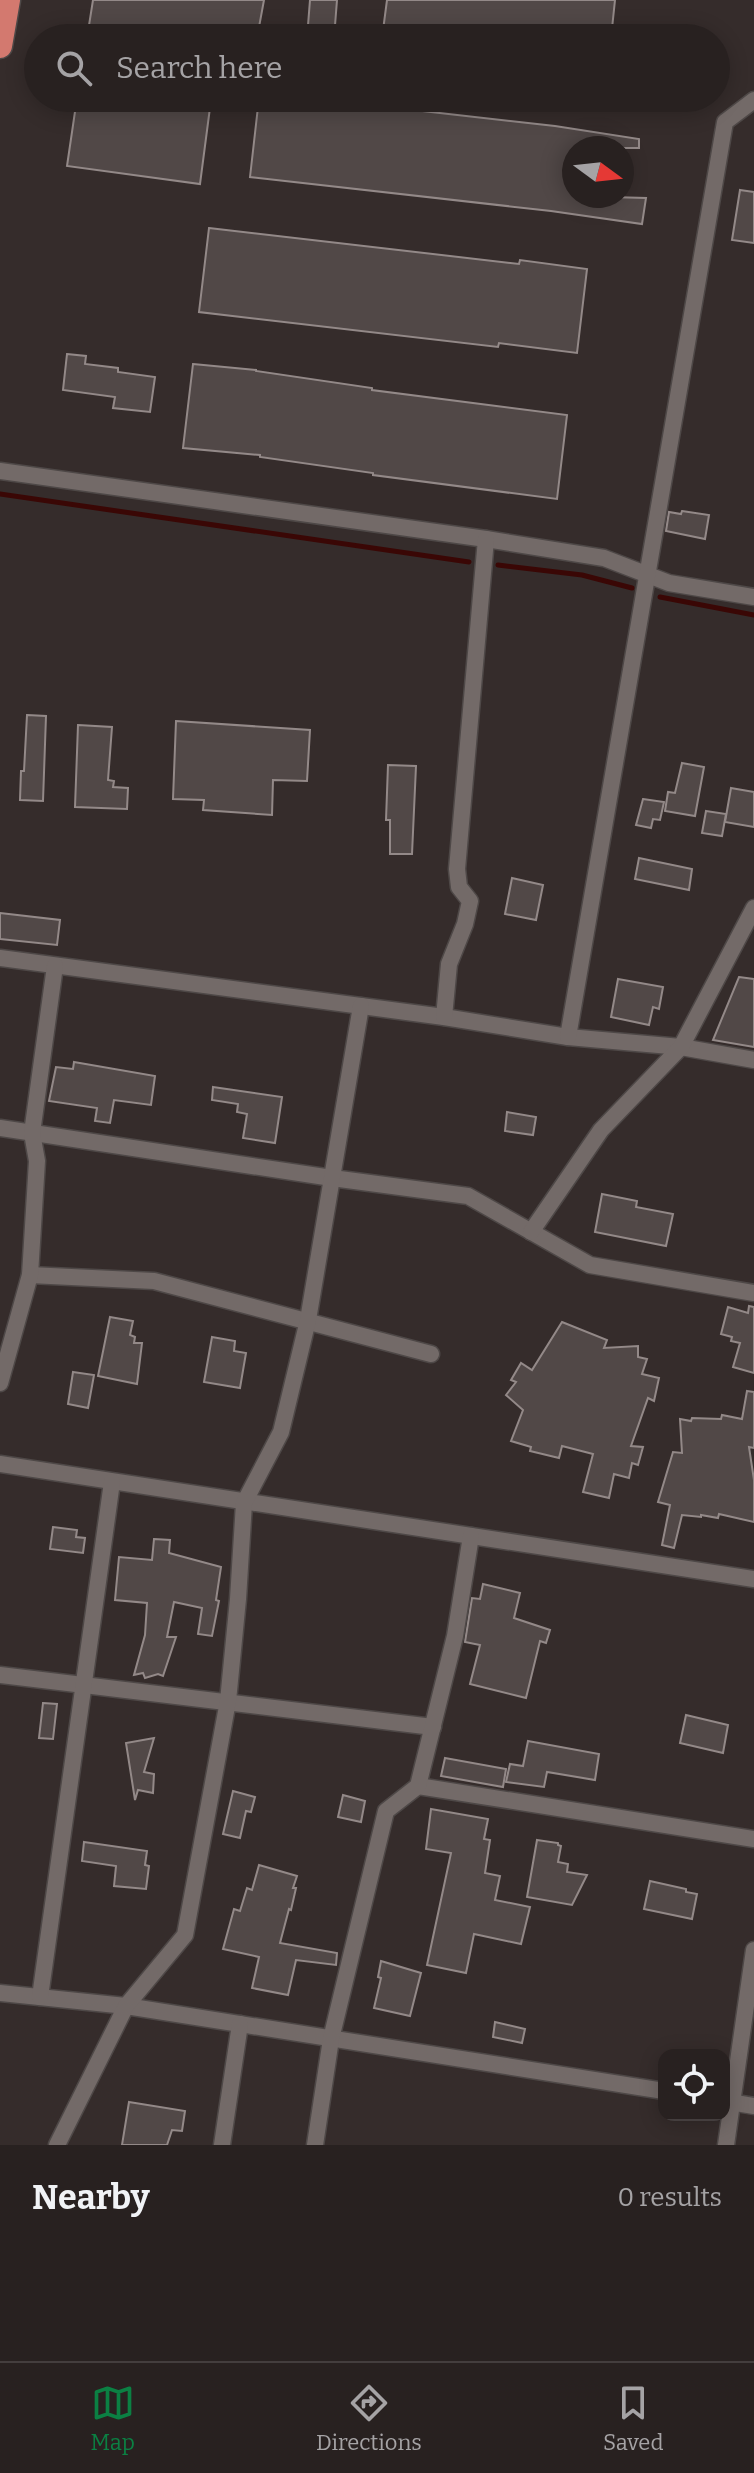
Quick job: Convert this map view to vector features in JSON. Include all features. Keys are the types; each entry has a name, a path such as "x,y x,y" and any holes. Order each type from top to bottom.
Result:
{"highway":[{"path":"0,46 8,0"}],"street":[{"path":"568,1037 725,122 754,100"},
{"path":"0,471 604,558 669,583 754,597"},
{"path":"444,1017 449,964 465,924 470,901 459,887 457,869 486,539"},
{"path":"531,1232 601,1130 681,1047 754,908"},
{"path":"0,958 444,1017 568,1037 681,1047 754,1060"},
{"path":"0,1383 30,1275 37,1161 32,1133 55,966"},
{"path":"57,2145 126,2006 185,1935 228,1701 244,1503 281,1432 308,1320 361,1006"},
{"path":"0,1128 468,1196 590,1265 754,1293"},
{"path":"30,1275 154,1281 431,1354"},
{"path":"0,1464 754,1579"},
{"path":"40,1997 112,1482"},
{"path":"315,2145 331,2039 386,1811 418,1786 455,1636 471,1536"},
{"path":"0,1675 433,1727"},
{"path":"418,1786 754,1839"},
{"path":"730,2090 754,1950"},
{"path":"0,1993 126,2006 658,2090"},
{"path":"222,2145 240,2024"},
{"path":"730,2102 754,2106"},
{"path":"726,2145 727,2121"}],"building":[{"path":"93,0 264,0 260,24 89,24"},
{"path":"310,0 337,0 335,24 308,24"},
{"path":"387,0 615,0 612,24 384,24"},
{"path":"75,112 209,112 200,184 67,166"},
{"path":"257,112 432,112 620,136 562,136 562,208 634,208 634,198 646,198 642,224 250,177"},
{"path":"634,138 639,139 639,148 634,148"},
{"path":"740,190 754,192 754,243 732,240"},
{"path":"209,228 587,269 577,353 499,343 498,347 199,312"},
{"path":"67,354 86,356 85,364 155,377 150,412 113,408 115,397 63,390"},
{"path":"193,364 256,370 372,390 567,415 557,499 373,475 260,455 183,448"},
{"path":"682,511 709,515 705,539 666,531 669,512 681,514"},
{"path":"27,715 46,716 43,801 20,800"},
{"path":"176,721 310,730 307,781 273,780 272,815 203,810 204,800 173,799"},
{"path":"78,725 112,727 108,780 114,781 113,787 128,788 127,809 75,807"},
{"path":"682,763 704,767 695,816 665,811 668,792 675,793"},
{"path":"388,765 416,766 412,854 390,854 390,820 386,820"},
{"path":"731,788 754,792 754,827 725,822"},
{"path":"643,799 664,802 660,820 653,819 651,828 636,825"},
{"path":"706,811 726,814 722,836 702,833"},
{"path":"639,858 692,869 689,890 635,879"},
{"path":"512,878 543,885 536,920 505,914"},
{"path":"0,913 60,920 57,945 0,939"},
{"path":"739,977 754,979 754,1047 713,1040"},
{"path":"618,979 663,987 659,1009 653,1007 649,1025 611,1017"},
{"path":"74,1062 155,1076 151,1105 114,1100 110,1123 95,1121 97,1108 49,1101 56,1067 73,1069"},
{"path":"213,1087 282,1097 275,1143 243,1138 247,1114 237,1112 238,1104 212,1100"},
{"path":"507,1112 536,1117 533,1135 505,1131"},
{"path":"602,1194 637,1201 636,1207 673,1214 666,1246 595,1232"},
{"path":"749,1306 754,1307 754,1373 733,1367 740,1343 721,1334 728,1307 748,1313"},
{"path":"110,1317 133,1321 130,1335 135,1337 134,1343 142,1343 137,1384 98,1376"},
{"path":"562,1322 607,1340 604,1348 638,1346 638,1357 647,1359 642,1374 659,1378 654,1401 648,1398 631,1446 643,1447 638,1465 632,1463 629,1478 614,1474 609,1498 583,1492 593,1454 562,1446 559,1458 530,1451 531,1447 511,1441 523,1410 506,1395 516,1382 511,1380 521,1363 532,1370"},
{"path":"212,1337 235,1341 234,1351 246,1353 240,1388 204,1382"},
{"path":"73,1372 94,1375 88,1408 68,1404"},
{"path":"747,1391 754,1392 754,1448 749,1447 754,1480 754,1522 719,1514 718,1518 682,1515 674,1548 662,1545 670,1505 658,1502 673,1452 682,1453 680,1419 721,1419 722,1415 742,1419"},
{"path":"53,1527 77,1530 76,1537 85,1538 83,1553 50,1549"},
{"path":"154,1539 170,1540 169,1553 221,1567 216,1600 219,1601 212,1636 198,1634 202,1608 174,1602 167,1637 176,1637 163,1676 158,1674 145,1678 143,1673 134,1675 145,1635 147,1603 115,1600 119,1557 152,1560"},
{"path":"483,1584 520,1593 514,1618 550,1630 546,1643 540,1641 526,1698 470,1684 480,1645 465,1642 472,1598 480,1599"},
{"path":"43,1703 57,1704 53,1739 39,1738"},
{"path":"686,1715 728,1725 723,1753 680,1743"},
{"path":"154,1738 144,1772 154,1774 153,1793 138,1790 135,1800 126,1743"},
{"path":"528,1741 599,1754 595,1780 547,1772 544,1787 506,1782 510,1764 523,1766"},
{"path":"445,1758 506,1769 503,1787 441,1776"},
{"path":"233,1791 255,1797 251,1812 246,1811 240,1838 223,1834"},
{"path":"343,1795 365,1801 361,1822 338,1817"},
{"path":"431,1809 488,1819 484,1839 490,1840 485,1873 500,1876 495,1900 530,1907 521,1944 474,1934 466,1973 427,1965 451,1853 426,1849"},
{"path":"537,1840 558,1843 561,1846 558,1862 568,1864 567,1872 587,1875 572,1905 527,1897"},
{"path":"84,1842 147,1851 146,1889 114,1886 116,1866 82,1861"},
{"path":"259,1865 297,1876 291,1910 280,1943 337,1953 336,1965 296,1960 288,1995 252,1988 259,1957 223,1949 234,1909 240,1911 247,1888 252,1890"},
{"path":"650,1881 697,1894 692,1919 644,1909"},
{"path":"381,1961 421,1973 410,2016 374,2008 381,1978 378,1977"},
{"path":"495,2022 525,2029 522,2043 493,2037"},
{"path":"129,2102 185,2111 182,2131 172,2130 167,2145 122,2145"}],"waterway":[{"path":"0,494 469,562"},
{"path":"498,565 582,575 632,588"},
{"path":"660,597 754,615"}]}
